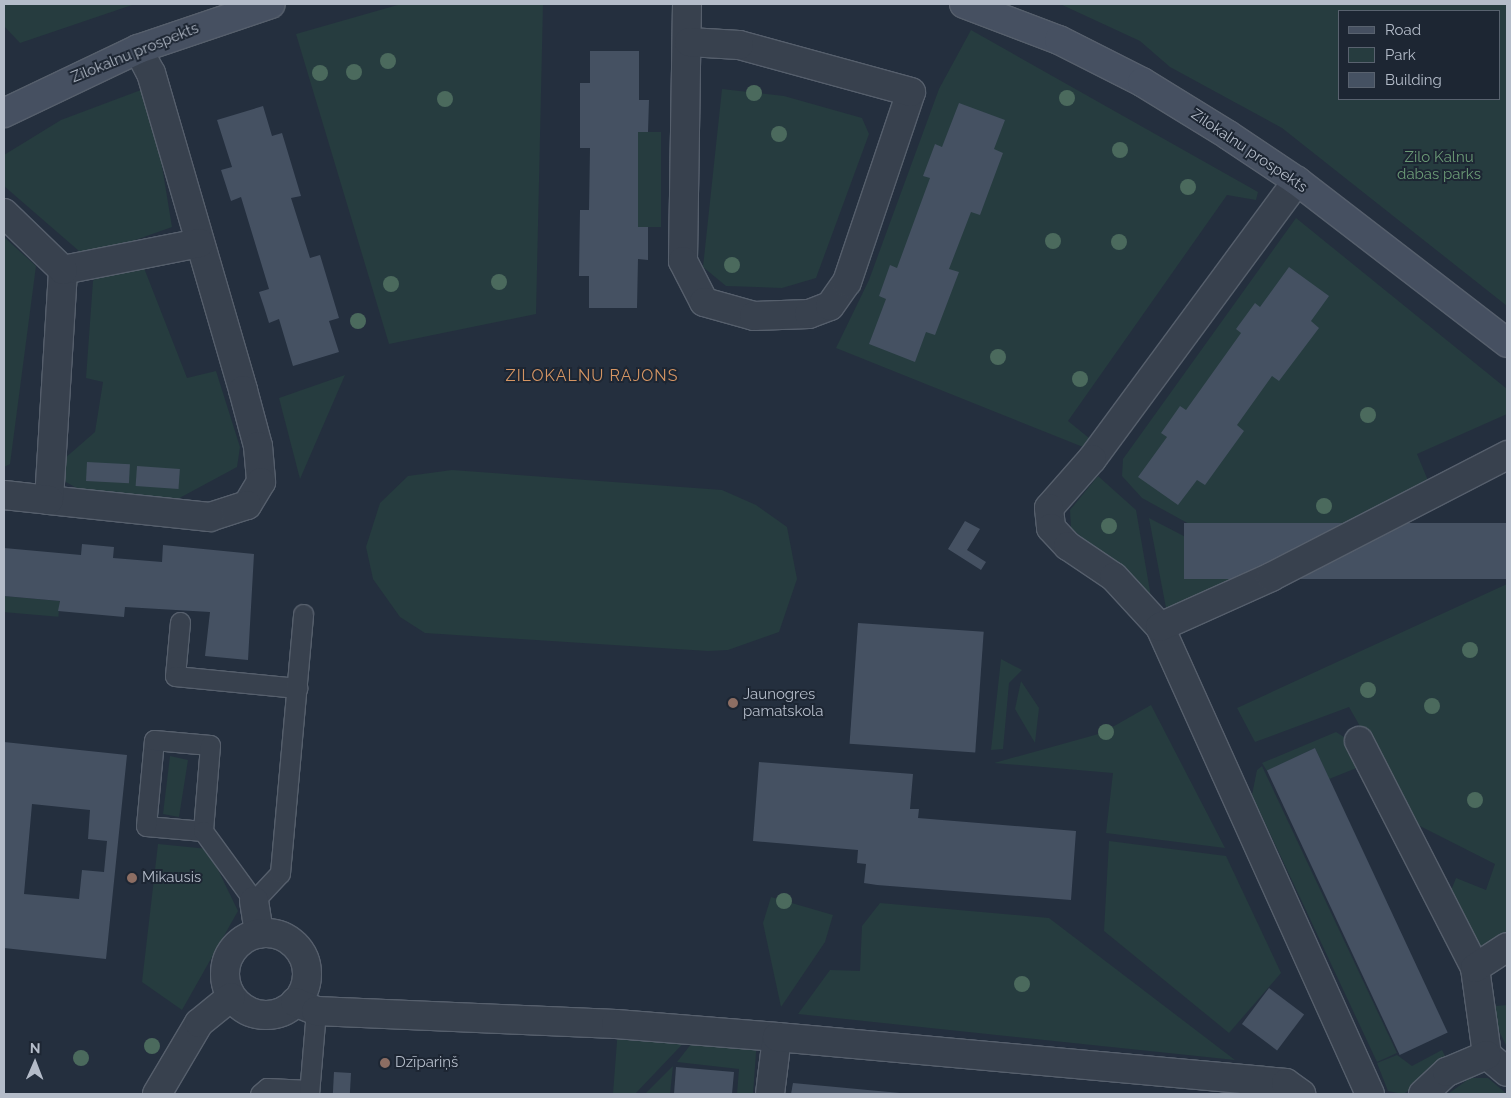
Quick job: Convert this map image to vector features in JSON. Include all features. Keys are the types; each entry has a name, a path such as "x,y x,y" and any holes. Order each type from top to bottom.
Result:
{"main road":[{"name":"Zilokalnu prospekts","path":"4,113 138,49 271,4"},
{"name":"Zilokalnu prospekts","path":"964,4 1059,40 1142,82 1297,181 1507,343"}],"street":[{"path":"687,4 689,42 684,261 704,302 754,316 810,314 830,306 847,282 911,92 739,45 689,42"},
{"path":"4,495 210,517 247,505 261,482 258,446 152,74 138,49"},
{"path":"1297,181 1092,460 1049,508 1051,528 1068,546 1114,577 1160,627 1370,1094"},
{"path":"4,213 63,270 49,500"},
{"path":"63,270 200,243"},
{"path":"1160,627 1272,577 1507,455"},
{"path":"1359,741 1475,968 1497,1064 1447,1072 1423,1094"},
{"path":"254,901 259,934"},
{"path":"306,1007 306,980 303,957 289,940 259,934 245,938 227,960 225,973 231,997 259,1014 279,1013 306,1007 616,1024 1286,1083 1301,1094"},
{"path":"1475,968 1507,947"},
{"path":"157,1094 199,1023 231,997"},
{"path":"770,1094 777,1037"}],"lane":[{"path":"203,831 146,826 154,740 210,745 203,831 254,901 280,873 303,614"},
{"path":"180,622 175,676 297,688"},
{"path":"260,1094 267,1088 309,1092 306,1007"}],"green space":[{"path":"4,4 135,4 20,43 4,26"},
{"path":"401,4 543,4 536,314 389,344 296,34"},
{"name":"Zilo Kalnu dabas parks","path":"1060,4 1507,4 1507,306 1282,128 1170,67 1140,41"},
{"path":"971,30 1258,192 1256,200 1227,195 1068,421 1089,438 1083,447 836,348 869,280 939,89"},
{"path":"149,87 172,227 96,254 79,251 4,186 4,155 61,120"},
{"path":"722,89 784,96 862,118 869,134 816,278 782,288 726,286 703,267"},
{"path":"638,132 661,132 661,227 638,227"},
{"path":"1296,218 1507,389 1507,414 1417,454 1429,483 1260,563 1142,498 1122,476 1123,459"},
{"path":"4,237 36,266 10,464 4,467"},
{"path":"144,268 187,378 216,371 240,447 237,467 172,502 97,499 64,481 64,459 95,432 103,382 86,378 93,281 102,271"},
{"path":"345,375 300,479 279,398"},
{"path":"452,470 722,490 756,505 787,527 797,579 779,632 728,650 708,651 425,633 400,617 373,579 366,547 380,503 408,476"},
{"path":"1098,476 1136,510 1151,597 1071,528 1070,510"},
{"path":"1149,518 1257,574 1166,608"},
{"path":"1507,584 1507,934 1481,950 1450,893 1456,878 1486,890 1495,864 1416,824 1349,707 1255,742 1237,708"},
{"path":"4,596 60,601 58,617 4,612"},
{"path":"1001,659 1022,670 1009,683 1003,749 991,750"},
{"path":"1021,681 1039,708 1035,743 1015,709"},
{"path":"1151,705 1225,848 1106,833 1113,773 994,763 1102,733"},
{"path":"1336,732 1344,737 1359,767 1329,779 1315,748 1267,771 1262,763"},
{"path":"170,756 188,760 179,817 163,814"},
{"path":"1262,766 1397,1053 1377,1062 1252,795 1257,770"},
{"path":"1109,841 1226,856 1281,973 1229,1033 1104,931"},
{"path":"158,844 208,849 238,911 182,1010 142,982"},
{"path":"771,897 833,915 825,942 781,1007 763,923"},
{"path":"880,903 1049,918 1235,1060 798,1014 830,970 860,971 862,926"},
{"path":"1507,1005 1507,1047 1496,1025 1496,1006"},
{"path":"618,1028 694,1032 635,1094 613,1094"},
{"path":"699,1034 757,1039 753,1094 737,1094 739,1069 677,1062"},
{"path":"1442,1050 1445,1056 1410,1090 1403,1094 1388,1091 1377,1063 1397,1055 1412,1066"},
{"path":"673,1066 670,1094 645,1094"},
{"path":"1470,1078 1488,1078 1507,1094 1448,1094"}],"building":[{"path":"590,51 639,51 639,100 649,100 648,132 638,132 638,227 648,227 648,260 638,259 637,308 589,308 589,276 579,276 580,210 589,210 590,148 580,148 580,83 590,83"},
{"path":"959,103 1005,120 994,149 1003,153 980,215 971,212 949,269 959,272 935,335 926,332 915,362 869,344 886,299 879,296 890,265 897,268 930,178 923,176 935,144 942,147"},
{"path":"263,106 272,136 282,133 301,196 291,198 310,258 320,255 339,318 329,321 339,352 293,366 279,319 269,323 259,292 269,289 241,197 231,201 221,170 232,167 217,120"},
{"path":"1289,267 1329,296 1311,321 1319,328 1279,381 1272,376 1237,425 1244,431 1205,485 1197,480 1178,505 1138,477 1167,437 1161,433 1180,406 1186,410 1241,333 1236,329 1255,303 1260,307"},
{"path":"87,462 130,464 129,483 86,481"},
{"path":"137,466 180,469 179,489 136,486"},
{"path":"965,521 980,529 967,550 986,562 981,570 948,549"},
{"path":"1184,523 1507,523 1507,579 1184,579"},
{"path":"82,544 114,547 113,558 162,562 163,545 254,554 248,660 205,656 210,612 125,607 124,617 58,611 60,601 4,596 4,548 81,555"},
{"path":"858,623 984,632 975,752 850,744"},
{"path":"4,742 127,755 106,959 4,948","holes":["32,804 90,810 88,839 107,841 104,872 82,870 79,899 24,894"]},
{"path":"1315,748 1448,1033 1400,1055 1267,770"},
{"path":"759,762 913,774 910,809 919,809 918,818 1076,831 1071,900 864,883 866,864 857,863 858,850 753,841"},
{"path":"1269,988 1304,1014 1277,1050 1242,1024"},
{"path":"676,1067 734,1072 732,1094 674,1094"},
{"path":"334,1072 351,1073 350,1094 333,1094"},
{"path":"793,1083 900,1093 900,1094 791,1094"}],"place":[{"name":"Jaunogres pamatskola","path":"733,703"},
{"name":"Mikausis","path":"132,878"},
{"name":"Dzīpariņš","path":"385,1063"}],"district":[{"name":"ZILOKALNU RAJONS","path":"592,376"}]}
